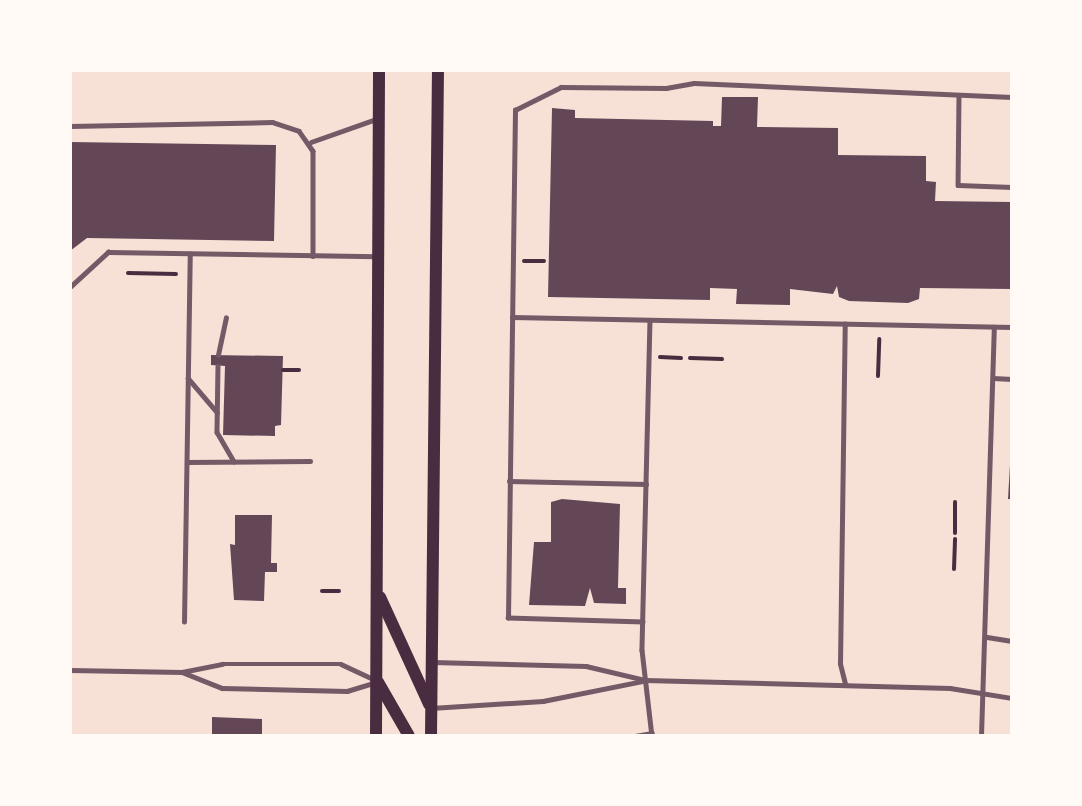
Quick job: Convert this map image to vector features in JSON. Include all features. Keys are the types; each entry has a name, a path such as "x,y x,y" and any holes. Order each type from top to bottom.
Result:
{"main road":[{"path":"376,735 379,594 376,256 379,70"},
{"path":"431,735 438,70"},
{"path":"379,594 431,708"},
{"path":"377,681 409,735"}],"lane":[{"path":"643,621 508,618 515,110 542,94 561,87 736,82 1011,97"},
{"path":"959,95 958,185 1011,187"},
{"path":"311,142 378,118"},
{"path":"70,126 272,123 299,131 311,142 313,256"},
{"path":"70,286 108,252 376,256"},
{"path":"184,622 190,254"},
{"path":"512,317 1011,327"},
{"path":"218,355 226,318"},
{"path":"635,735 652,734 645,680 643,621 650,320"},
{"path":"845,324 840,664 845,684"},
{"path":"981,735 987,637 994,327"},
{"path":"218,366 217,432 234,462"},
{"path":"188,378 218,412"},
{"path":"993,378 1011,379"},
{"path":"188,462 310,461"},
{"path":"509,481 646,484"},
{"path":"987,637 1011,641"},
{"path":"432,662 586,666 645,680 845,684 984,693 1011,698"},
{"path":"70,669 182,672 222,664 341,664 377,681"},
{"path":"182,672 222,688 347,691 377,681"},
{"path":"431,708 543,701 645,680"}],"path":[{"path":"526,261 544,261"},
{"path":"128,273 176,274"},
{"path":"878,376 879,339"},
{"path":"663,357 681,357"},
{"path":"690,358 722,359"},
{"path":"283,370 299,370"},
{"path":"955,502 955,532"},
{"path":"954,569 955,539"},
{"path":"322,591 339,591"}],"building":[{"path":"722,97 758,97 757,127 838,128 838,155 926,156 926,181 936,182 935,201 1012,202 1012,289 920,288 919,299 908,303 849,301 839,297 837,286 833,294 790,289 790,305 736,304 737,289 710,288 710,300 548,297 552,108 575,110 575,118 713,121 713,126 721,126"},
{"path":"70,142 276,145 274,241 87,238 70,251"},
{"path":"211,355 283,356 281,425 275,426 275,436 223,435 225,366 211,365"},
{"path":"1012,431 1012,499 1008,499"},
{"path":"562,499 620,504 618,588 626,588 626,604 594,603 590,588 585,606 529,605 534,542 551,542 551,502"},
{"path":"235,515 272,515 271,563 277,563 277,572 265,572 264,601 234,600 230,544 235,545"},
{"path":"212,717 262,719 262,736 212,736"}]}
